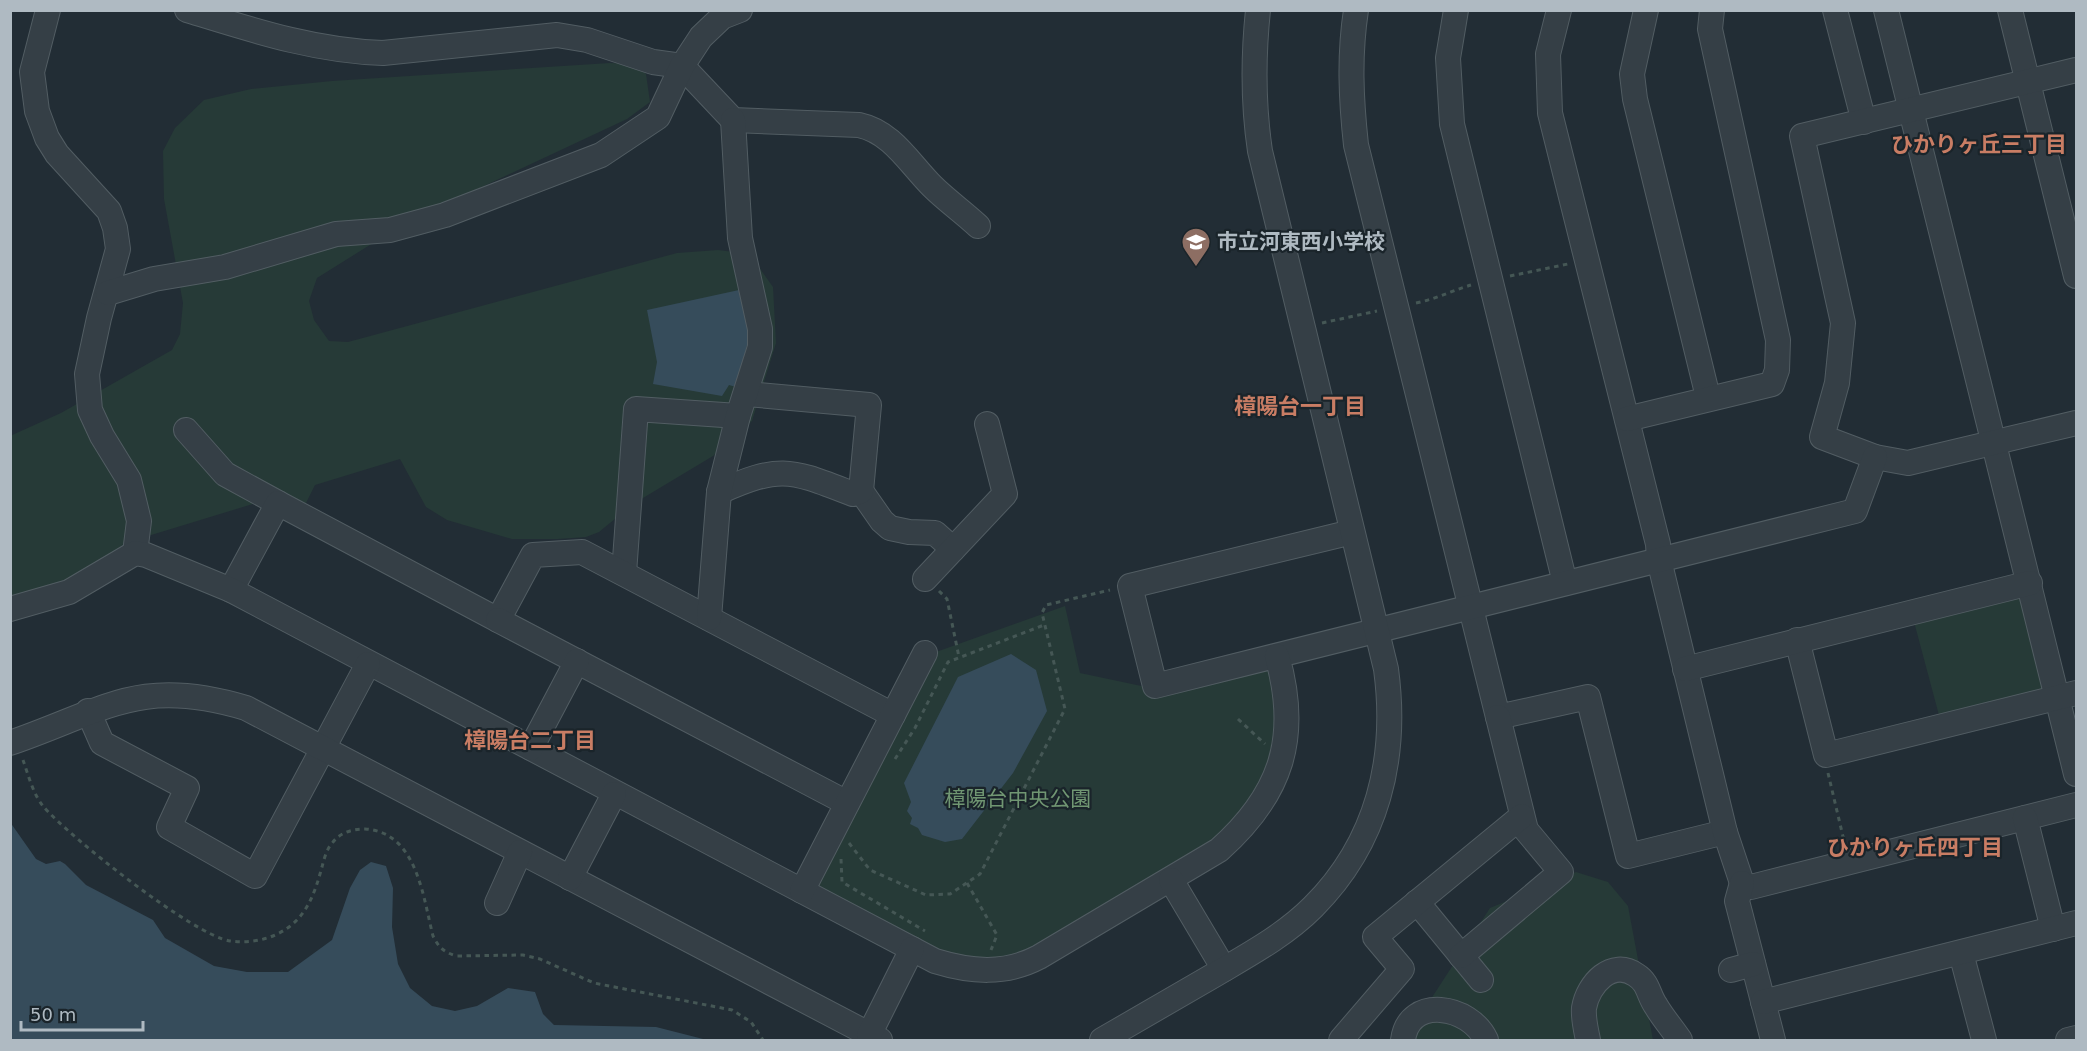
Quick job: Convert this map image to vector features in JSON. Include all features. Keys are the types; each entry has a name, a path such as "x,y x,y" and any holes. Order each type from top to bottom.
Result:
{"street":[{"path":"48,10 32,72 37,111 47,138 57,154 109,211 116,228 118,249 90,353 87,374 90,410 102,436 129,480 139,521 135,553"},
{"path":"187,10 288,41 356,53 383,53 557,35 587,40 653,62 682,66 732,120 740,238 760,329 760,347 747,394 738,416 719,492 709,618"},
{"path":"108,293 154,279 225,267 336,234 390,230 445,215 601,155 658,117 682,66 709,26 722,17 740,10"},
{"path":"1102,1041 1281,934 1313,907 1338,878 1360,844 1376,805 1390,738 1389,691 1377,630 1301,327 1260,151 1255,116 1253,61 1258,10"},
{"path":"1356,10 1352,40 1350,93 1356,145 1522,816 1526,830 1561,872 1461,956"},
{"path":"1456,10 1449,58 1452,124 1565,582"},
{"path":"1559,10 1548,54 1550,112 1658,544 1659,560 1725,832 1736,873 1742,883 1751,887 2076,805"},
{"path":"1646,10 1632,74 1635,99 1708,398"},
{"path":"1627,419 1772,384 1777,370 1778,340 1710,29 1712,10"},
{"path":"1835,10 1864,122"},
{"path":"1886,10 2030,583 2067,696 2076,774"},
{"path":"2010,10 2076,276"},
{"path":"2076,70 1802,136 1843,323 1837,383 1822,437 1875,457 1908,463 2076,423"},
{"path":"732,120 859,125 873,128 886,135 933,187 978,226"},
{"path":"747,394 869,405 861,491 882,521 890,528 909,532 934,533 953,549"},
{"path":"624,573 636,409 738,416"},
{"path":"925,579 1005,494 987,424"},
{"path":"186,430 225,474 848,803"},
{"path":"1352,532 1130,586 1155,686 1855,511 1875,457"},
{"path":"719,492 757,476 784,472 801,474 853,494 861,491"},
{"path":"231,590 278,503"},
{"path":"498,620 533,555 582,552 893,715"},
{"path":"135,553 231,590 912,950 935,961 976,971 1025,964 1171,880 1219,850 1242,830 1265,800 1281,764 1287,722 1286,690 1277,656"},
{"path":"10,609 69,592 135,553"},
{"path":"1685,669 2030,583"},
{"path":"1797,640 1826,755 2067,696"},
{"path":"802,891 926,653"},
{"path":"531,748 577,661"},
{"path":"88,711 102,743 187,788 169,827 255,876 368,664"},
{"path":"14,742 88,711 136,697 195,695 246,708 875,1039 912,950"},
{"path":"1498,717 1587,697 1628,856 1725,832"},
{"path":"570,878 614,794"},
{"path":"1341,1041 1402,969 1375,937 1522,816"},
{"path":"1763,1002 2065,926 2025,818"},
{"path":"497,903 520,852"},
{"path":"1171,880 1224,969"},
{"path":"1742,883 1737,901 1742,967 1763,1002 1773,1041"},
{"path":"1417,902 1482,980"},
{"path":"1961,953 1984,1041"},
{"path":"1588,1041 1583,1012 1585,1002 1603,974 1612,969 1624,969 1644,981 1654,1004 1680,1041"},
{"path":"1403,1041 1404,1031 1419,1014 1448,1010 1472,1020 1486,1041"},
{"path":"2068,1041 2076,1038"}],"path":[{"path":"1301,327 1437,299 1444,292 1490,280 1587,260"},
{"path":"925,579 947,599 959,657"},
{"path":"844,848 847,840 870,870 926,895 950,894 980,874 1065,709 1041,614 1046,605 1130,586"},
{"path":"890,766 915,728 948,662 1044,625"},
{"path":"1238,719 1269,747"},
{"path":"14,742 41,804 61,824 143,890 209,933 229,941 264,939 292,925 314,898 331,843 351,830 367,829 381,832 395,840 407,853 415,869 433,936 438,946 446,953 456,956 523,955 540,959 594,983 732,1010 751,1022 763,1041"},
{"path":"1826,755 1825,763 1849,862"},
{"path":"840,856 842,882 932,935"},
{"path":"967,883 997,936 992,949 986,952"}],"green space":[{"path":"610,63 637,64 646,74 650,102 627,119 405,223 317,278 309,301 314,320 329,341 348,342 677,253 718,250 742,253 756,263 773,287 776,343 752,421 713,456 633,504 599,532 586,537 558,539 512,539 447,520 426,507 400,459 315,485 306,503 299,507 279,496 125,543 100,563 66,582 11,599 10,436 61,413 172,350 180,334 183,303 164,199 163,151 175,128 204,100 251,89 332,81"},
{"path":"2018,593 2048,687 1940,719 1913,618"},
{"name":"樟陽台中央公園","path":"1065,606 1080,673 1165,691 1267,665 1273,670 1276,752 1236,827 1025,957 962,962 815,891 936,652"},
{"path":"1576,872 1608,882 1628,906 1653,1040 1388,1040 1427,1005 1490,908"}],"water":[{"path":"739,290 750,334 736,387 729,385 722,396 653,384 657,362 647,310"},
{"path":"1011,654 1036,670 1047,711 1013,773 962,839 945,842 922,835 918,828 910,824 912,818 907,811 911,802 904,783 958,677"},
{"path":"10,822 36,859 46,864 60,861 65,864 86,885 153,920 165,938 214,966 247,972 288,972 332,940 350,888 360,870 371,862 386,866 393,888 392,927 398,964 410,988 432,1006 455,1011 477,1006 508,988 535,992 543,1014 554,1025 656,1027 707,1040 11,1040"}],"place":[{"name":"市立河東西小学校","path":"1196,268"}],"district":[{"name":"ひかりヶ丘三丁目","path":"1979,144"},
{"name":"樟陽台一丁目","path":"1300,406"},
{"name":"樟陽台二丁目","path":"530,740"},
{"name":"ひかりヶ丘四丁目","path":"1915,847"}]}
